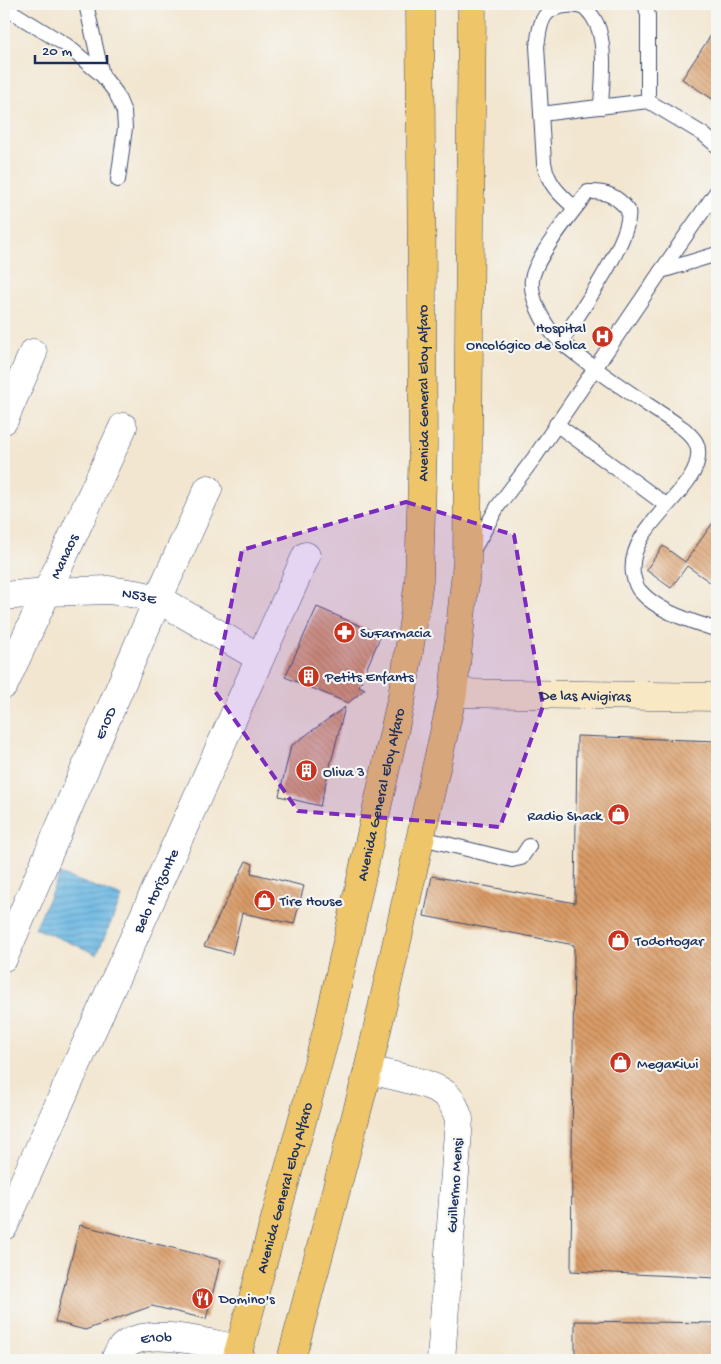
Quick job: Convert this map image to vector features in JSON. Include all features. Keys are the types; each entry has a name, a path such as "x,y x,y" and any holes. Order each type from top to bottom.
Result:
{"main road":[{"name":"Avenida General Eloy Alfaro","path":"238,1354 328,1027 402,696 419,580 423,446 420,4"},
{"path":"291,1360 368,1070 422,838 453,693 467,562 472,4"}],"street":[{"path":"4,420 33,353"},
{"name":"Manaos","path":"4,685 123,427"},
{"name":"E10D","path":"4,957 158,599 208,489"},
{"name":"Belo Horizonte","path":"4,1226 306,556"},
{"name":"N53E","path":"4,596 46,592 109,590 158,599 260,658"},
{"name":"De las Avigiras","path":"453,693 717,697"},
{"name":"Guillermo Mensi","path":"368,1070 415,1082 445,1093 454,1104 459,1119 441,1360"},
{"name":"E10b","path":"114,1360 117,1352 134,1339 153,1334 238,1354"}],"lane":[{"path":"86,4 102,75"},
{"path":"648,4 648,101"},
{"path":"575,208 557,192 547,178 544,162 537,46 540,27 545,15 554,9 568,6 583,8 592,15 599,30 602,57 601,107"},
{"path":"12,12 66,45 102,75 116,93 124,112 125,128 118,180"},
{"path":"541,114 648,101 703,134 717,146"},
{"path":"561,342 622,240 629,217 622,203 601,191 588,192 575,208 539,261 532,278 532,292 543,320 561,342 594,368 684,429 696,441 698,462 690,477 636,545 632,562 638,590 650,601 717,630"},
{"path":"467,562 498,506 534,458 660,271 717,191"},
{"path":"660,271 717,254"},
{"path":"556,424 666,505"},
{"path":"422,838 512,860 521,858 529,846"}],"highlighted area":[{"path":"406,502 514,535 543,706 500,827 298,811 214,690 242,550"}],"water":[{"path":"60,874 122,897 97,954 35,928"}],"building":[{"path":"717,26 717,102 682,79"},
{"path":"717,517 717,587 687,566 671,588 646,570 663,546 685,562"},
{"path":"317,607 381,635 359,686 365,689 348,703 285,677"},
{"name":"Oliva 3","path":"345,707 320,806 279,796 291,746"},
{"path":"577,736 717,741 717,1278 571,1271 574,945 424,916 432,876 575,903"},
{"name":"Tire House","path":"246,861 253,864 251,873 304,886 294,924 242,913 232,954 204,946"},
{"path":"80,1225 221,1260 206,1319 152,1306 85,1330 55,1322"},
{"path":"575,1321 717,1323 717,1360 575,1360"}],"place":[{"name":"Hospital Oncológico de Solca","path":"602,336"},
{"name":"SuFarmacia","path":"344,632"},
{"name":"Petits Enfants","path":"309,676"},
{"name":"Oliva 3","path":"307,771"},
{"name":"Radio Shack","path":"618,815"},
{"name":"Tire House","path":"264,900"},
{"name":"TodoHogar","path":"619,940"},
{"name":"MegaKiwi","path":"621,1063"},
{"name":"Domino's","path":"203,1298"}]}
